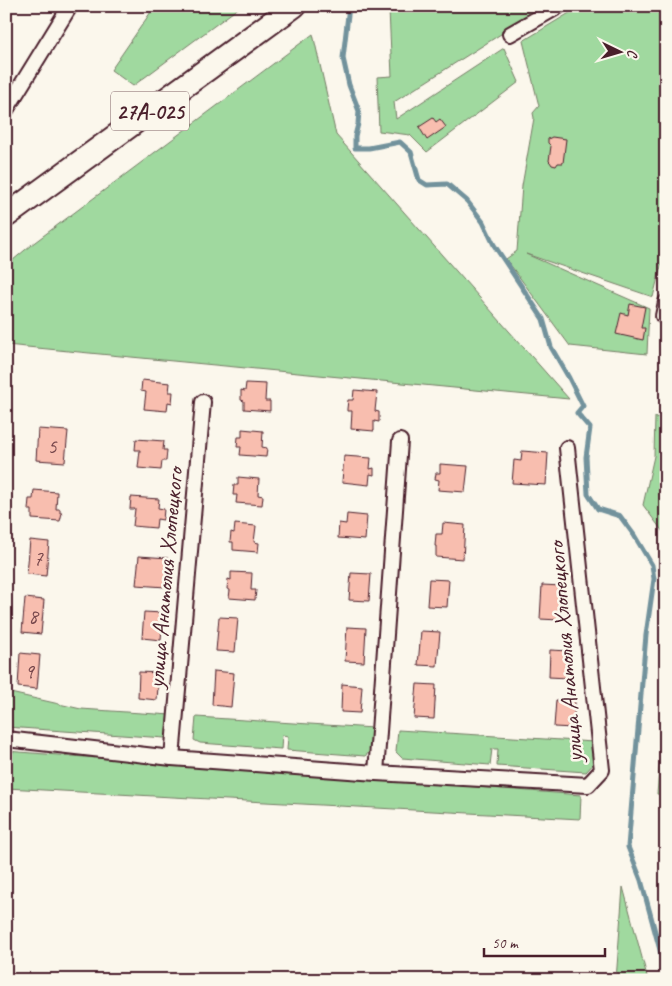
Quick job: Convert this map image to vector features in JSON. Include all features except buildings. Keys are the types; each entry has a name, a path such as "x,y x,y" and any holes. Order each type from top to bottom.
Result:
{"main road":[{"name":"27А-025","path":"6,216 294,6"}],"street":[{"path":"6,110 70,6"},
{"path":"510,34 559,6"},
{"path":"663,316 666,302"},
{"name":"улица Анатолия Хлопецкого","path":"172,758 203,402"},
{"path":"376,773 400,441"},
{"name":"улица Анатолия Хлопецкого","path":"6,739 172,758 376,773 588,785 602,770 567,448"}],"green space":[{"path":"155,6 241,6 133,86 111,70"},
{"path":"390,6 545,6 394,102 396,119 504,48 519,82 427,152 410,135 379,131 377,77 392,76"},
{"path":"581,6 666,6 666,247 653,297 526,254 649,308 647,354 570,346 506,259 517,251 522,186 534,118 533,113 539,106 523,41"},
{"path":"313,34 336,135 569,399 6,345 6,266 31,245"},
{"path":"655,417 666,419 666,536 643,505 654,456"},
{"path":"6,692 81,709 171,715 170,732 165,738 6,727"},
{"path":"196,717 374,728 372,750 365,756 287,750 288,736 282,735 281,749 200,743 194,740"},
{"path":"663,724 666,724 666,795 657,794"},
{"path":"398,730 594,742 596,761 586,772 497,766 498,749 492,749 490,765 402,758 396,752"},
{"path":"6,751 581,795 580,819 6,788"},
{"path":"623,887 648,980 616,980"}],"waterway":[{"path":"349,6 343,58 349,85 359,111 355,148 369,148 400,142 411,152 419,180 427,185 447,184 467,201 483,222 494,245 543,319 551,347 583,406 577,413 590,428 586,457 588,494 598,509 620,516 652,565 654,579 646,635 628,847 641,880 666,980"}]}
